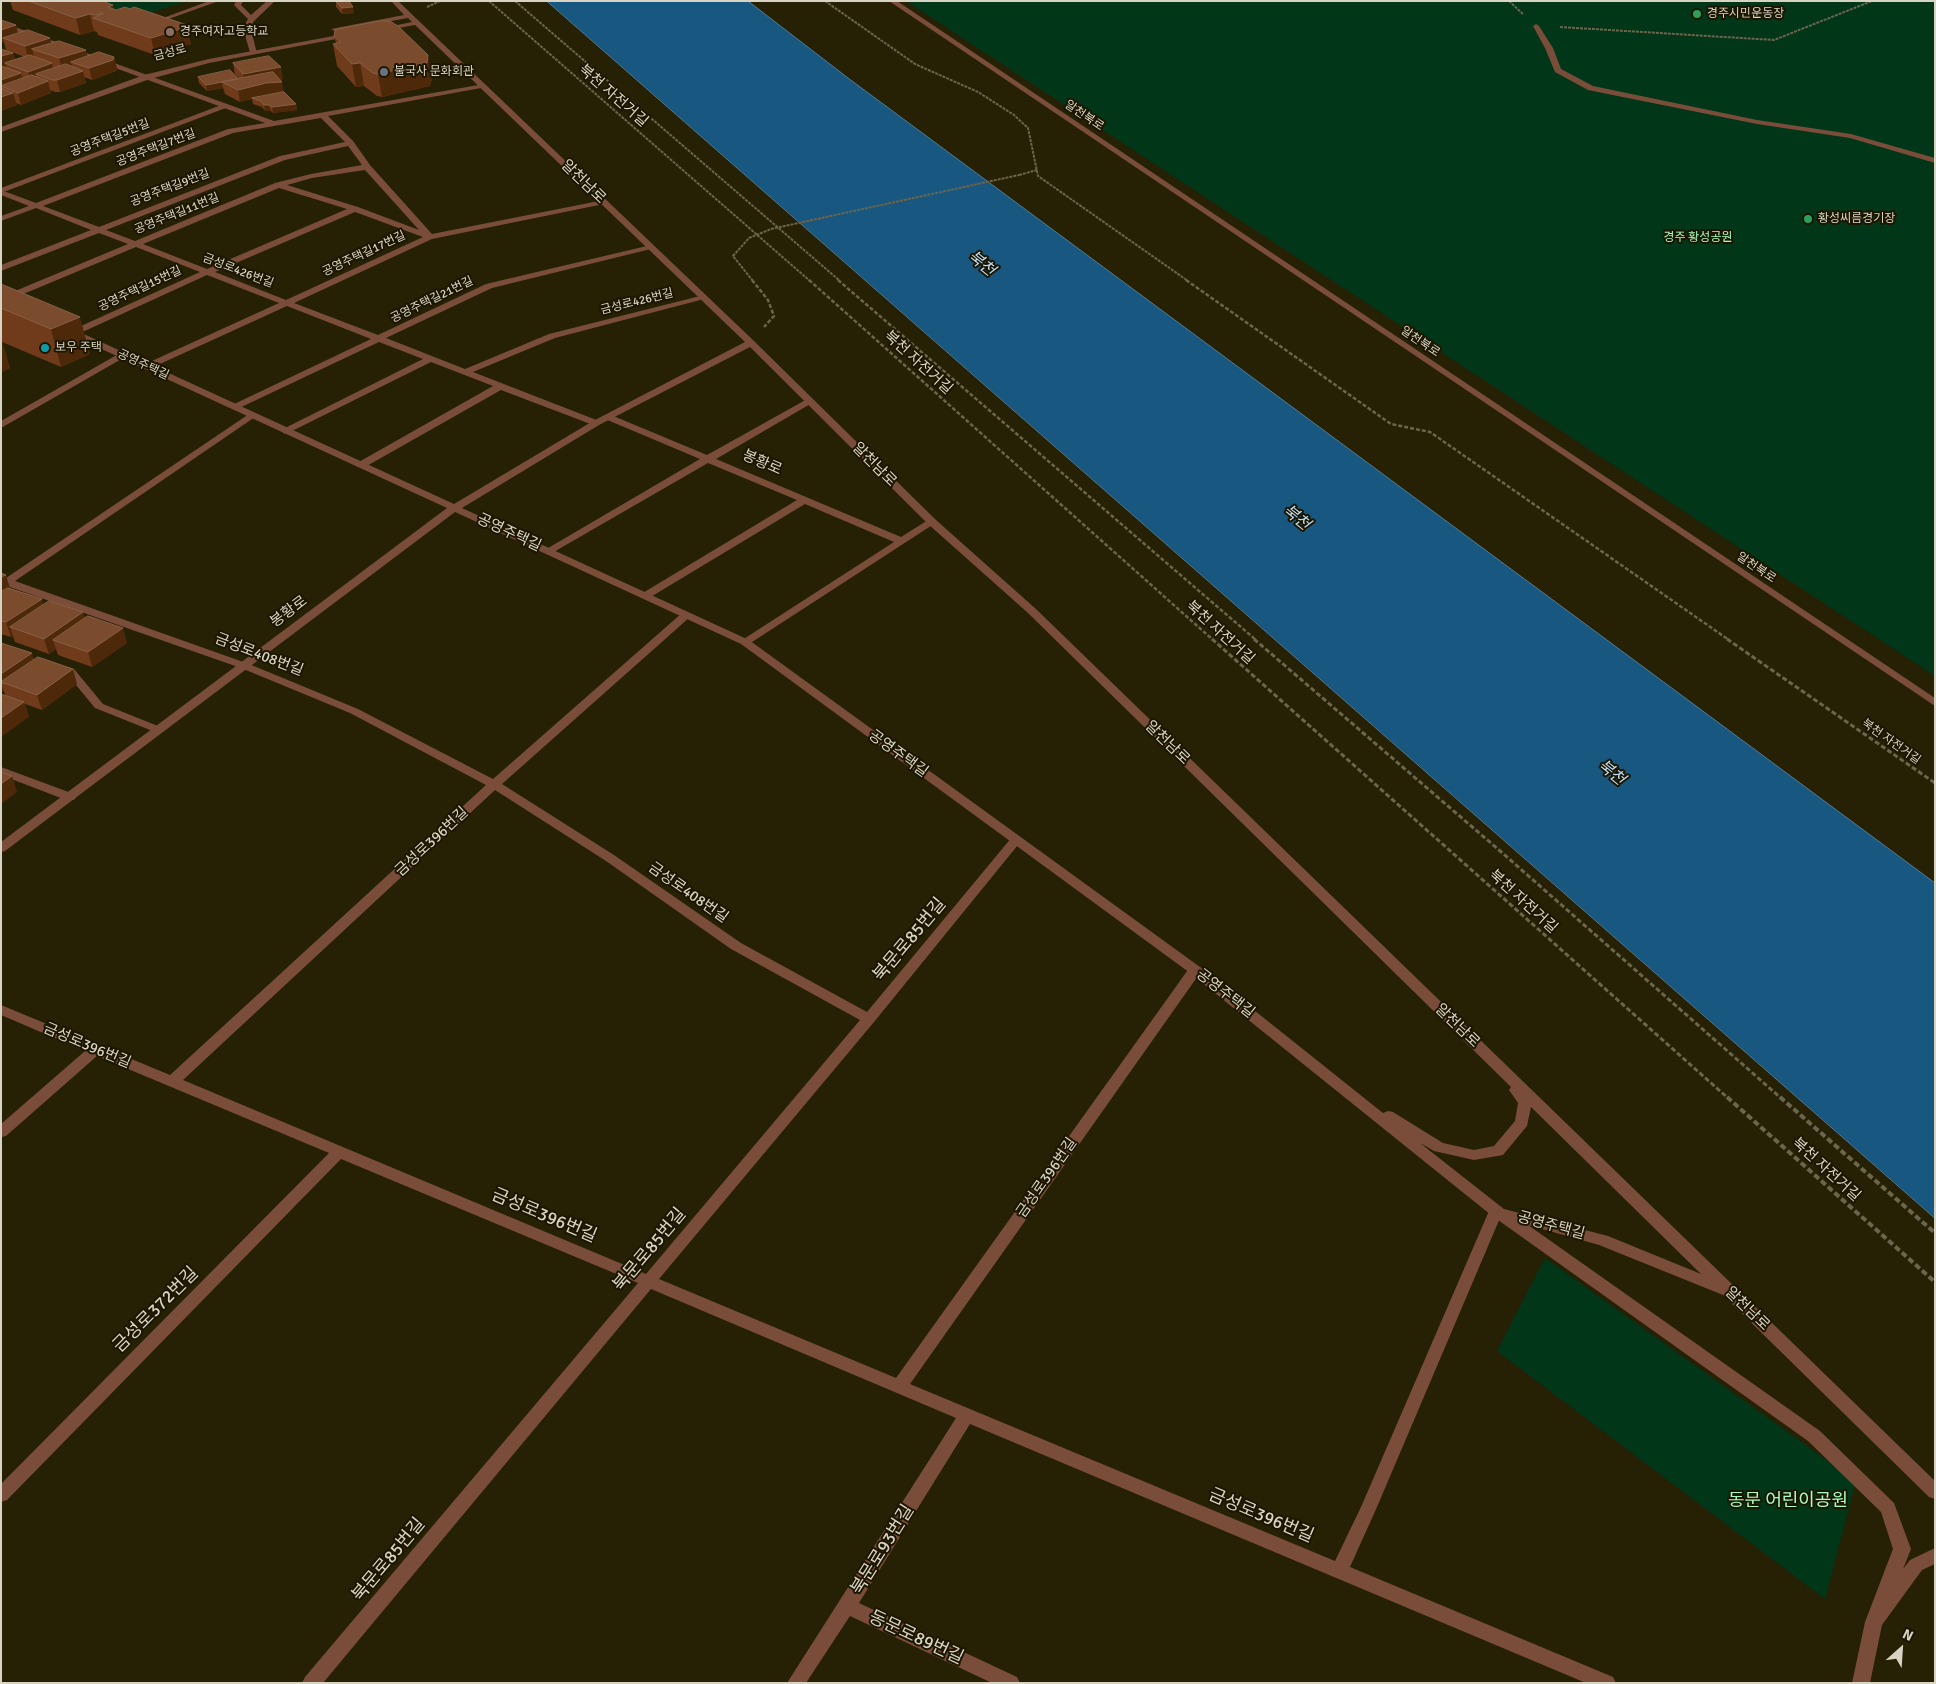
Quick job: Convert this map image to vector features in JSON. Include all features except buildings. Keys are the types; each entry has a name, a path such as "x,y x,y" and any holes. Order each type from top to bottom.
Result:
{"street":[{"path":"158,21 216,1"},
{"path":"240,1 237,5 250,17"},
{"path":"253,49 246,30 250,17 272,1"},
{"name":"알천남로","path":"394,1 751,343 932,522 1032,611 1935,1492"},
{"name":"알천북로","path":"892,1 1935,702"},
{"name":"금성로","path":"1,121 136,73 408,16"},
{"path":"378,30 416,23"},
{"path":"1,24 147,77"},
{"path":"1536,26 1549,48 1558,70 1591,88 1757,122 1851,136 1935,161"},
{"name":"금성로","path":"1,130 147,77 253,49 359,34"},
{"path":"29,40 38,37"},
{"path":"52,54 69,48"},
{"name":"금성로","path":"147,77 274,123"},
{"name":"공영주택길7번길","path":"1,219 231,132 481,86"},
{"name":"공영주택길5번길","path":"1,192 226,106"},
{"path":"324,116 350,143 367,167 430,237"},
{"name":"공영주택길9번길","path":"1,268 283,158 350,143"},
{"name":"공영주택길11번길","path":"5,301 135,244 278,185 311,176 367,167"},
{"path":"278,185 355,209 430,237"},
{"name":"금성로426번길","path":"1,192 596,423"},
{"name":"공영주택길17번길","path":"146,367 288,304 430,237 604,202"},
{"name":"공영주택길15번길","path":"69,331 355,209"},
{"name":"공영주택길21번길","path":"235,407 489,286 651,248"},
{"name":"금성로426번길","path":"465,372 552,336 704,298"},
{"name":"공영주택길","path":"69,331 745,642 1195,970 1496,1211 1603,1240 1730,1291"},
{"name":"봉황로","path":"1,848 454,508 596,423 751,343"},
{"path":"1,425 122,355"},
{"path":"286,431 430,358"},
{"path":"361,465 501,386"},
{"name":"공영주택길","path":"548,551 809,401"},
{"path":"4,581 252,415"},
{"name":"봉황로","path":"608,417 710,458 902,541"},
{"path":"645,596 806,499"},
{"path":"745,642 932,522"},
{"name":"금성로408번길","path":"4,581 245,666 354,711 494,784 610,858 736,946 869,1019"},
{"path":"494,784 686,615"},
{"path":"53,666 70,671 99,706 160,730"},
{"path":"1,771 70,796"},
{"name":"금성로396번길","path":"172,1082 494,784"},
{"name":"북문로85번길","path":"311,1683 869,1019 1016,840"},
{"name":"금성로396번길","path":"899,1386 1195,970"},
{"name":"금성로396번길","path":"1,1010 1607,1683"},
{"path":"1,1132 95,1050"},
{"path":"1338,1085 1438,1147 1474,1154 1498,1151 1522,1122 1525,1103 1500,1068"},
{"name":"금성로372번길","path":"1,1495 339,1152"},
{"path":"1339,1571 1373,1498 1496,1211 1814,1436 1888,1508 1902,1549 1874,1622 1861,1683"},
{"name":"북문로93번길","path":"796,1683 847,1606 967,1415"},
{"path":"1874,1622 1916,1565 1935,1555"},
{"name":"동문로89번길","path":"847,1606 1011,1683"}],"path":[{"name":"북천 자전거길","path":"489,1 756,233 1935,1282"},
{"path":"515,1 1499,850 1935,1233"},
{"path":"751,343 774,316 768,300 734,256 743,241 756,233 777,226 1037,170 1028,128 1014,115 978,92 915,64 825,1"},
{"path":"1509,1 1536,26 1774,40 1872,1"},
{"name":"북천 자전거길","path":"1037,170 1038,176 1391,424 1400,429 1421,427 1430,432 1935,783"}],"green space":[{"path":"85,1 188,1 139,16"},
{"name":"경주 황성공원","path":"906,1 1935,1 1935,676"},
{"name":"동문 어린이공원","path":"1545,1258 1856,1481 1825,1599 1497,1351"}],"water":[{"name":"북천","path":"547,1 748,1 848,78 1935,883 1935,1218"}],"place":[{"name":"경주시민운동장","path":"1697,14"},
{"name":"경주여자고등학교","path":"170,32"},
{"name":"불국사 문화회관","path":"384,72"},
{"name":"황성씨름경기장","path":"1808,219"},
{"name":"보우 주택","path":"45,348"}]}
